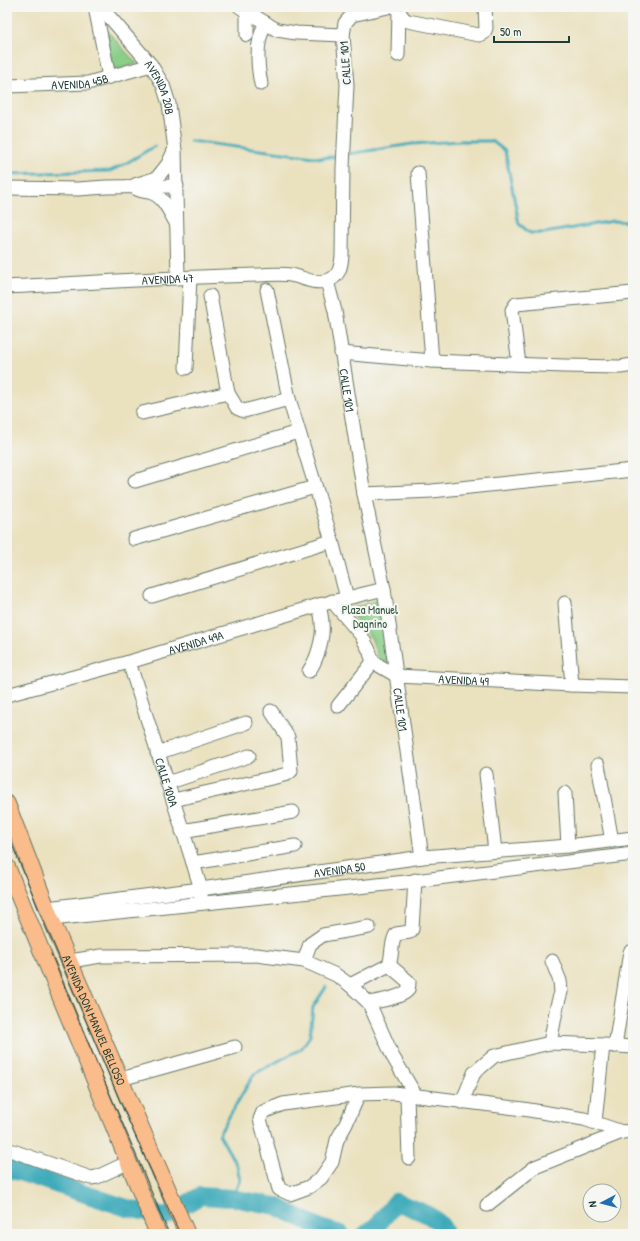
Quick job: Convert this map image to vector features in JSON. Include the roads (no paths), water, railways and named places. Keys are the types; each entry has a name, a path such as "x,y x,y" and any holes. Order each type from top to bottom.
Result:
{"main road":[{"name":"AVENIDA DON MANUEL BELLOSO","path":"7,804 49,913 187,1234"},
{"name":"AVENIDA DON MANUEL BELLOSO","path":"7,867 10,884 21,900 158,1234"}],"street":[{"path":"95,7 109,77"},
{"name":"AVENIDA 20B","path":"101,7 151,65 163,84 169,104 175,150 177,224 184,277 186,368"},
{"path":"400,10 408,21 479,35 484,33 486,28 485,7"},
{"path":"244,9 247,35"},
{"name":"CALLE 101","path":"244,9 266,24 283,32 343,35 347,85 343,167 342,265 338,274 327,281 332,298 364,494 384,589 422,857"},
{"path":"343,35 345,23 352,15 400,10"},
{"path":"398,55 400,10"},
{"path":"261,84 258,52 261,31 266,24"},
{"name":"AVENIDA 45B","path":"7,86 88,83 151,65"},
{"path":"134,187 135,185 157,178 166,168 175,150"},
{"path":"418,173 432,361"},
{"path":"7,188 78,189 176,186"},
{"path":"134,187 137,190 154,193 162,200 177,224"},
{"name":"AVENIDA 47","path":"7,287 184,277 291,275 314,282 327,281"},
{"path":"267,290 289,399 332,541 347,598"},
{"path":"519,364 512,310 516,304 633,293"},
{"path":"210,296 228,393 237,408 244,411 289,399"},
{"path":"341,353 432,361 620,367 633,365"},
{"path":"142,413 228,393"},
{"path":"135,481 298,432"},
{"path":"364,494 432,491 633,470"},
{"path":"134,539 315,488"},
{"path":"152,596 332,541"},
{"name":"AVENIDA 49A","path":"7,695 129,662 325,603 384,589"},
{"path":"325,603 361,634 373,662 338,706"},
{"path":"310,671 317,658 325,603"},
{"path":"565,603 572,685"},
{"name":"CALLE 100A","path":"129,662 182,831 194,864 201,889 202,903"},
{"name":"AVENIDA 49","path":"373,662 397,676 633,687"},
{"path":"173,800 276,777 287,774 291,771 288,737 271,711"},
{"path":"157,753 246,723"},
{"path":"167,783 249,756"},
{"path":"598,765 612,840"},
{"path":"486,774 495,851"},
{"path":"565,793 568,846"},
{"path":"182,831 293,812"},
{"name":"AVENIDA 50","path":"49,913 422,857 568,846 633,838"},
{"path":"194,864 295,846"},
{"name":"AVENIDA 50","path":"49,913 202,903 415,880 633,854"},
{"path":"350,985 389,965 391,961 392,942 394,937 396,934 410,932 412,929 415,880"},
{"path":"304,961 310,944 323,936 369,927"},
{"path":"595,1122 609,1045 630,952"},
{"path":"70,962 101,956 256,954 304,961 336,975 350,985 369,1003 411,1095 409,1158"},
{"path":"550,1043 561,992 560,981 552,961"},
{"path":"369,1003 407,992 409,982 389,965"},
{"path":"462,1102 474,1073 494,1056 550,1043 633,1047"},
{"path":"121,1079 235,1047"},
{"path":"359,1094 346,1124 337,1140 332,1162 321,1178 309,1187 290,1194 279,1189 260,1119 263,1112 282,1104 359,1094 394,1093 523,1109 584,1119 627,1132"},
{"path":"487,1205 535,1167 627,1132"},
{"path":"7,1149 91,1178 97,1177 129,1162"}],"waterway":[{"path":"190,141 322,158 340,156"},
{"path":"348,154 412,144 492,141 505,151 519,224 530,233 544,233 613,221 633,222"},
{"path":"7,174 110,171 155,146"},
{"path":"232,1198 240,1180 237,1166 219,1134 254,1074 301,1049 310,1036 313,1007 326,987"},
{"path":"7,1168 127,1208 166,1216 200,1196 232,1198 276,1206 323,1229 341,1234"},
{"path":"366,1234 379,1223 396,1202 417,1210 432,1218 443,1228 445,1234"}],"tram line":[{"path":"7,833 124,1111 180,1234"},
{"path":"51,954 169,1234"}],"park label":[{"name":"Plaza Manuel Dagnino","path":"370,616"}]}
